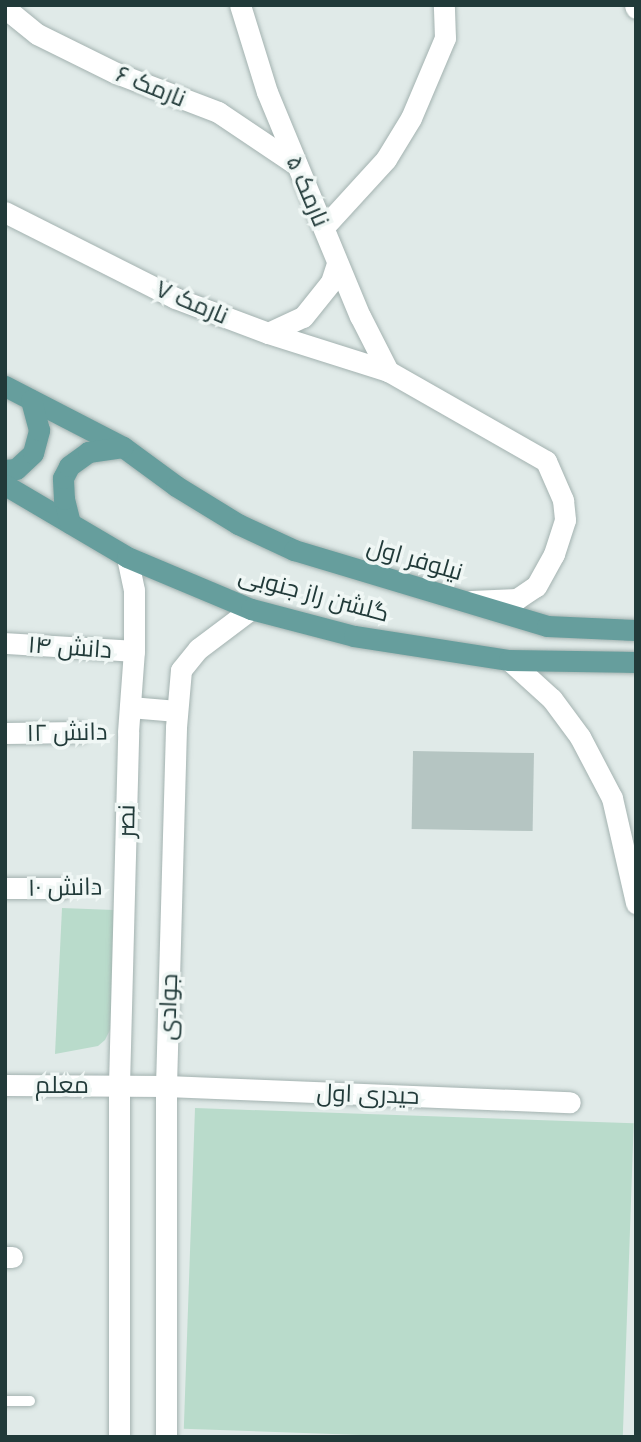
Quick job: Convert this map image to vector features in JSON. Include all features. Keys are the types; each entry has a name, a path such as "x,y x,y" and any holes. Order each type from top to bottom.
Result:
{"main road":[{"name":"نیلوفر اول","path":"5,386 123,447 238,524 294,550 462,601"},
{"path":"5,470 16,469 33,453 39,430 30,400"},
{"path":"71,523 64,499 63,478 69,466 88,452 123,447"},
{"name":"گلشن راز جنوبی","path":"5,485 38,507 71,523 127,557 251,609 354,636 509,660 636,662"},
{"path":"462,601 547,626 636,630"}],"street":[{"name":"نارمک ۵","path":"240,5 267,92 337,263 388,371"},
{"path":"324,227 386,159 411,118 445,38 444,5"},
{"name":"نارمک ۶","path":"5,8 37,34 116,73 218,112 297,165"},
{"name":"نارمک ۷","path":"5,212 175,298 268,333 388,371"},
{"path":"268,333 303,317 331,282 337,263"},
{"name":"نیلوفر اول","path":"388,371 546,460 563,500 565,520 554,554 536,586 517,599 462,601"},
{"name":"نصر","path":"119,1085 134,651 134,590 127,557"},
{"name":"جوادی","path":"166,1437 166,1086 177,711 181,670 198,649 251,609"},
{"name":"دانش ۱۴","path":"5,643 134,651"},
{"path":"509,660 552,699 580,737 606,786 612,798 636,903"},
{"path":"130,707 177,711"},
{"name":"دانش ۱۲","path":"5,733 80,732"},
{"name":"دانش ۱۰","path":"5,888 62,888"},
{"name":"معلم","path":"5,1085 166,1086"},
{"path":"119,1085 119,1437"},
{"name":"حیدری اول","path":"166,1086 570,1102"}],"lane":[{"path":"5,1401 30,1401"}],"path":[{"name":"دانش ۱۰","path":"62,888 124,887"}],"green space":[{"path":"62,908 114,910 112,1026 105,1040 98,1046 55,1054"},
{"path":"195,1108 634,1123 623,1437 418,1437 184,1429"}],"building":[{"path":"413,751 534,753 533,831 412,829"}]}
